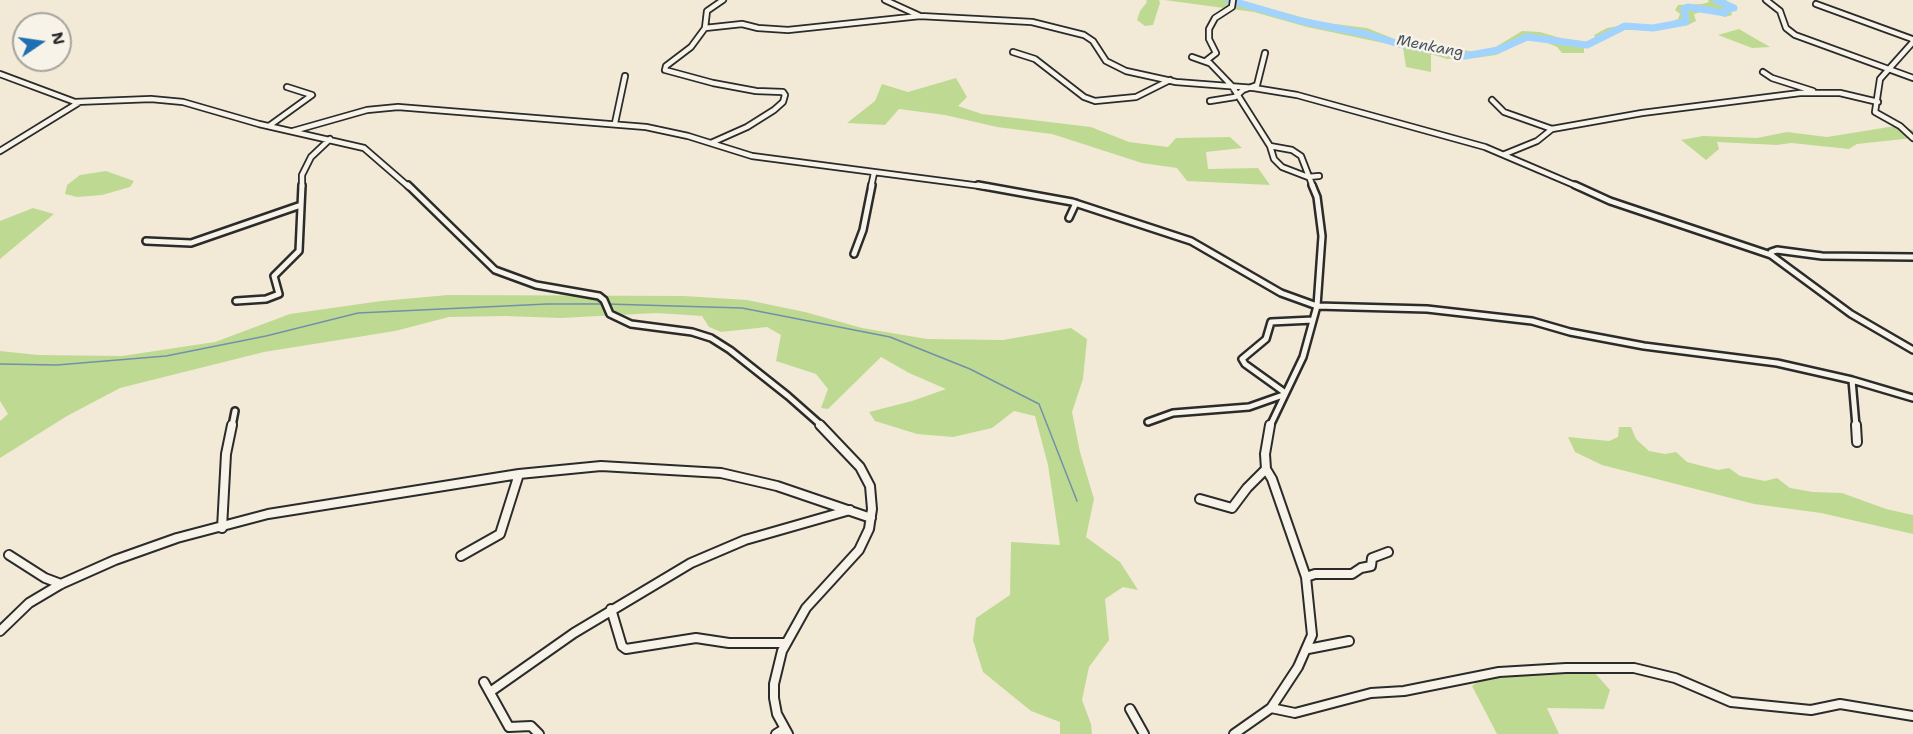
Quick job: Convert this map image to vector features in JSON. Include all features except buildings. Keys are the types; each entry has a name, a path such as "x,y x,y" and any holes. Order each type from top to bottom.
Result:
{"street":[{"path":"711,143 747,127 774,110 783,102 785,95 783,92 756,91 713,83 665,70 666,66 691,47 705,28 707,11 723,0"},
{"path":"885,0 920,16"},
{"path":"1766,0 1780,11 1786,28 1795,35 1913,78"},
{"path":"1823,0 1815,3 1912,39 1913,42 1880,79 1877,114 1900,126 1913,138"},
{"path":"1233,1 1230,8 1215,18 1209,30 1209,39 1216,53 1206,58 1232,86 1270,146 1279,165 1308,177 1319,176"},
{"path":"705,28 742,24 774,30 794,29 920,16 1029,22 1074,32 1093,41 1103,57 1116,67 1170,80 1254,88 1337,104 1505,154 1610,201 1771,255 1851,314 1913,351"},
{"path":"1013,52 1035,59 1093,101 1113,101 1136,97 1170,80"},
{"path":"1210,101 1237,96 1244,90 1254,88 1258,83 1265,53"},
{"path":"1192,57 1210,63"},
{"path":"1764,72 1772,78 1819,93"},
{"path":"0,74 78,102 132,99 199,105 269,126 364,148 375,155 495,270 536,285 599,296 604,300 610,315 624,322 649,328 698,334 717,341 813,418 860,467 870,486 871,518 859,550 806,608 786,643 774,684 777,714 782,732"},
{"path":"615,123 625,76"},
{"path":"269,126 312,95 287,87"},
{"path":"1505,154 1537,141 1552,129 1642,113 1819,93 1840,93 1878,102"},
{"path":"1492,100 1504,112 1552,129"},
{"path":"0,151 78,102"},
{"path":"293,131 367,110 398,106 615,123 661,129 752,156 993,187 1076,203 1191,241 1274,289 1300,302 1317,306 1426,309 1532,321 1633,344 1769,362 1852,380 1913,398"},
{"path":"236,301 266,299 279,294 274,276 299,251 302,175 311,157 330,139"},
{"path":"1234,734 1271,708 1287,688 1308,649 1312,622 1306,577 1272,479 1266,470 1267,434 1283,394 1303,357 1317,306 1321,217 1317,197 1298,153 1270,146"},
{"path":"854,254 865,224 874,173"},
{"path":"1069,218 1076,203"},
{"path":"146,241 191,243 301,205"},
{"path":"1771,255 1771,252 1777,250 1812,256 1913,257"},
{"path":"1283,394 1245,364 1242,359 1266,339 1271,322 1312,320"},
{"path":"1852,380 1857,442"},
{"path":"1148,422 1173,413 1249,406 1283,394"},
{"path":"222,528 226,454 235,411"},
{"path":"0,631 29,603 61,584 146,548 268,514 519,474 602,466 721,473 777,486 871,518"},
{"path":"1200,499 1232,508 1247,488 1266,470"},
{"path":"461,556 500,534 519,474"},
{"path":"489,692 611,609 691,562 728,547 850,510"},
{"path":"1306,577 1315,574 1352,574 1361,568 1371,566 1372,558 1388,552"},
{"path":"9,555 45,579 61,584"},
{"path":"611,609 622,646 626,649 696,638 729,643 786,643"},
{"path":"1308,649 1349,641"},
{"path":"1271,708 1295,713 1371,693 1404,691 1499,672 1566,668 1634,668 1656,673 1731,702 1811,710 1840,704 1913,716"},
{"path":"484,682 509,727 531,726 539,734"},
{"path":"1130,709 1144,734"}],"green space":[{"path":"1146,0 1159,0 1160,3 1153,25 1145,26 1137,20"},
{"path":"1164,0 1239,0 1319,22 1367,28 1397,40 1434,47 1439,44 1477,53 1494,48 1522,31 1540,32 1584,45 1584,53 1562,53 1557,47 1538,39 1525,41 1496,55 1475,58 1447,59 1431,54 1431,72 1406,67 1403,48 1393,45 1307,27 1254,12"},
{"path":"1708,0 1726,0 1737,9 1731,10 1732,15 1725,17 1705,11 1694,14 1696,21 1688,25 1661,30 1622,30 1604,40 1597,40 1594,35 1607,28 1625,25 1661,25 1678,19 1680,14 1675,10 1678,5 1702,4 1709,2"},
{"path":"1739,29 1770,47 1752,48 1718,35"},
{"path":"956,78 967,97 958,106 982,114 1091,127 1129,142 1168,147 1176,138 1230,137 1242,148 1206,152 1208,169 1258,168 1270,185 1187,181 1177,168 1142,163 1052,134 997,127 945,115 899,109 885,125 847,123 875,101 882,84 908,92"},
{"path":"1895,126 1913,130 1913,138 1857,144 1849,149 1791,143 1777,145 1717,142 1719,149 1706,160 1681,140 1703,136 1757,138 1787,132 1827,137"},
{"path":"106,171 134,181 130,187 102,195 77,197 65,194 67,185 80,175"},
{"path":"33,208 54,214 0,259 0,221"},
{"path":"448,295 684,296 747,300 805,312 862,328 927,339 1003,340 1071,328 1087,339 1083,379 1072,412 1080,452 1094,499 1086,537 1120,562 1138,590 1123,587 1105,599 1109,640 1089,667 1082,700 1091,724 1092,734 1060,734 1060,722 1031,711 983,672 973,640 976,618 1010,595 1011,542 1060,545 1048,465 1035,416 1014,411 992,428 953,437 917,434 875,421 869,412 946,389 909,373 881,357 828,409 821,408 828,389 816,374 776,361 781,335 767,327 721,332 709,327 702,316 656,313 561,318 449,317 395,331 264,352 120,388 67,416 0,458 0,421 8,414 0,401 0,351 38,355 122,356 215,342 290,314 381,301"},
{"path":"1619,427 1631,427 1636,439 1649,451 1665,454 1676,452 1687,462 1718,470 1729,468 1740,476 1765,481 1777,478 1790,488 1842,493 1886,509 1913,515 1913,534 1821,513 1754,504 1602,465 1575,452 1568,437 1609,441 1618,437"},
{"path":"1587,664 1610,690 1604,709 1547,708 1559,734 1497,734 1472,686 1492,670"}],"waterway":[{"name":"Menkang","path":"1229,0 1301,21 1366,34 1399,44 1465,56 1498,50 1527,37 1587,45 1625,26 1653,28 1686,22 1684,9 1688,7 1725,13 1727,9 1734,8 1716,0"},
{"path":"0,364 57,365 166,356 266,336 358,313 547,304 603,304"},
{"path":"607,304 742,308 890,337 970,369 1039,404 1077,501"}]}
